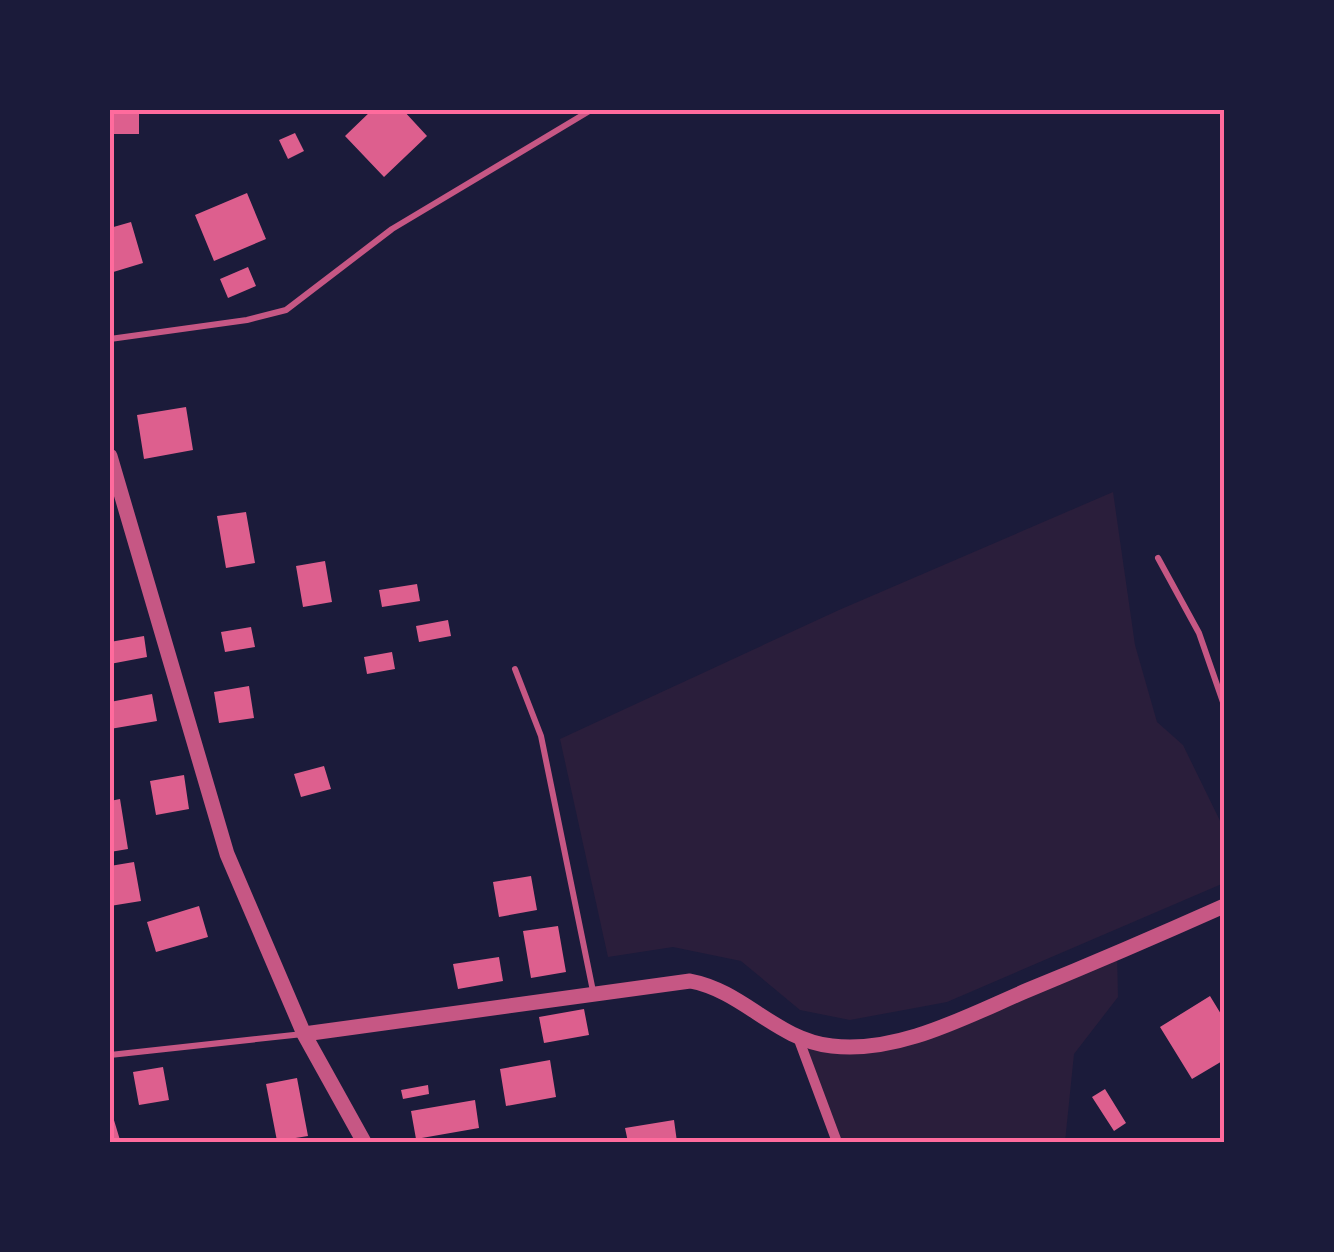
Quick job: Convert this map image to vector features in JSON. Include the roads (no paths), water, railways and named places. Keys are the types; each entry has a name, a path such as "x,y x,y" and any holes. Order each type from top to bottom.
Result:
{"street":[{"path":"110,456 226,854 304,1034 364,1142"},
{"path":"304,1034 662,982 713,985 800,1040 860,1047 899,1040 958,1019 1224,906"},
{"path":"800,1040 837,1142"}],"lane":[{"path":"110,339 247,320 286,310 392,228 591,110"},
{"path":"1158,558 1199,633 1224,705"},
{"path":"515,669 541,736 593,991"},
{"path":"110,1055 304,1034"}]}
